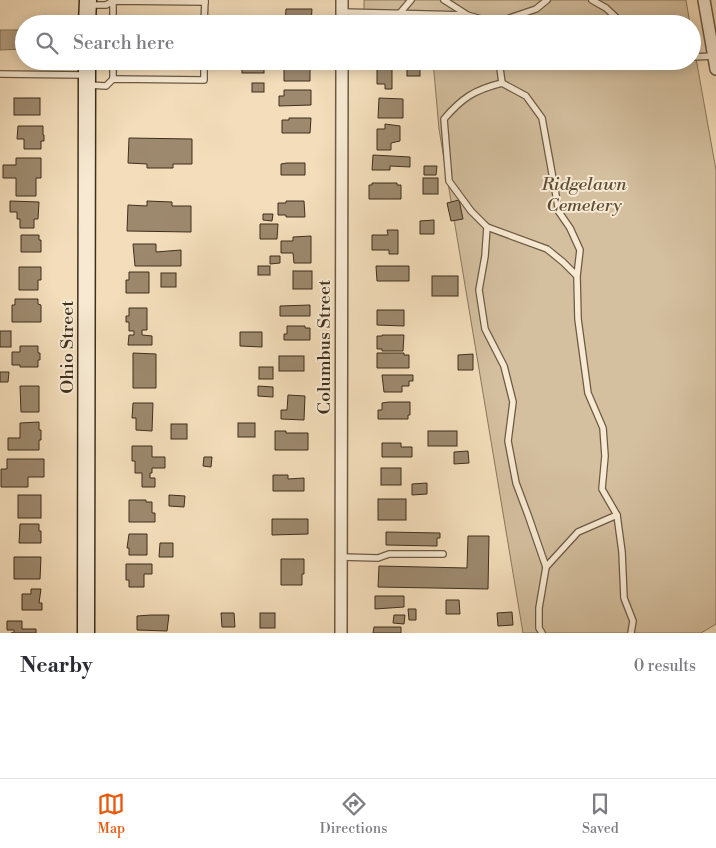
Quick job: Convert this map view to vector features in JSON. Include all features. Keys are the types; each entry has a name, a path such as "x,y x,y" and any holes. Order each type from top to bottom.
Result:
{"street":[{"path":"342,0 342,15"},
{"path":"704,0 715,62"},
{"path":"88,2 88,15"},
{"name":"Columbus Street","path":"341,633 342,70"},
{"name":"Ohio Street","path":"86,633 87,74"}],"lane":[{"path":"113,0 113,15"},
{"path":"88,2 106,5 113,0 205,1 204,15"},
{"path":"400,13 411,0"},
{"path":"444,0 467,15"},
{"path":"518,15 536,9 547,0"},
{"path":"592,0 613,15"},
{"path":"377,15 400,13 467,15"},
{"path":"701,59 715,62"},
{"path":"0,74 87,74 106,86 113,79 113,70"},
{"path":"113,79 204,80 204,70"},
{"path":"500,70 502,84"},
{"path":"577,276 547,249 487,227 471,210 449,181 444,119 458,103 481,89 502,84 526,96 542,118 559,212 570,228 580,250 577,276 578,319 588,393 603,428 605,456 602,489 617,515 622,552 624,598 633,621 631,633"},
{"path":"487,227 485,256 478,290 485,329 504,366 513,402 508,441 516,483 546,567 540,608 540,628 542,633"},
{"path":"546,567 578,532 617,515"},
{"path":"341,558 378,558 389,554 443,554"}],"green space":[{"path":"364,0 686,0 688,15 364,15"},
{"name":"Ridgelawn Cemetery","path":"434,70 698,70 716,170 716,624 701,633 523,633 439,129"}],"shaded area":[{"path":"0,30 15,30 15,49 0,50"}],"building":[{"path":"286,9 312,9 312,15 286,15"},
{"path":"242,70 264,70 264,73 242,73"},
{"path":"284,70 310,70 310,81 284,81"},
{"path":"377,70 392,70 392,89 385,89 385,84 377,84"},
{"path":"407,70 420,70 420,76 407,76"},
{"path":"252,83 264,83 264,92 252,92"},
{"path":"284,90 311,90 311,105 279,106 279,96 284,96"},
{"path":"14,98 40,98 40,115 14,115"},
{"path":"379,98 403,99 403,118 378,118"},
{"path":"289,118 311,118 310,133 282,133 282,120 289,120"},
{"path":"385,124 400,126 400,141 391,143 391,150 377,150 377,129 385,129"},
{"path":"18,126 43,126 44,141 41,141 41,149 24,149 24,139 17,139"},
{"path":"129,138 192,139 192,164 173,164 173,168 147,168 147,164 128,163"},
{"path":"373,155 410,157 410,167 390,166 390,170 372,170"},
{"path":"16,158 41,158 41,178 36,178 36,196 16,196 16,178 3,178 3,165 16,165"},
{"path":"305,163 305,175 281,175 281,164"},
{"path":"424,166 437,166 436,175 424,175"},
{"path":"423,178 438,178 438,194 423,194"},
{"path":"372,183 397,183 397,185 401,185 401,199 369,199 369,185 372,185"},
{"path":"459,200 463,219 451,221 447,203"},
{"path":"10,201 39,202 38,219 34,219 34,228 20,228 20,219 17,219 17,212 10,212"},
{"path":"147,201 172,202 172,206 191,206 191,232 127,231 128,205 147,206"},
{"path":"286,201 304,201 305,217 278,215 278,203 286,203"},
{"path":"263,214 273,214 272,221 263,220"},
{"path":"434,220 434,234 420,234 420,221"},
{"path":"260,224 278,224 277,239 260,239"},
{"path":"387,230 398,230 398,254 389,254 389,250 372,250 372,235 388,235"},
{"path":"21,235 39,235 41,252 21,252"},
{"path":"311,236 311,263 294,263 293,253 281,253 281,241 293,241 293,237"},
{"path":"133,244 156,244 156,252 181,250 181,266 135,266"},
{"path":"270,256 280,256 280,263 270,264"},
{"path":"258,266 270,266 270,275 258,275"},
{"path":"376,266 409,266 409,281 377,281"},
{"path":"19,267 41,267 41,280 38,280 38,290 19,290"},
{"path":"293,271 312,271 312,289 293,289"},
{"path":"129,272 149,272 149,293 126,293 126,280 129,280"},
{"path":"161,273 176,273 176,287 161,287"},
{"path":"432,276 458,276 458,296 432,296"},
{"path":"15,299 38,299 38,304 41,305 41,322 12,322 12,305 15,305"},
{"path":"310,305 310,316 280,316 280,306"},
{"path":"129,308 147,308 147,330 142,330 142,335 152,336 152,345 128,345 129,335 134,335 134,331 129,331 129,322 126,322 126,316 129,316"},
{"path":"377,310 404,310 404,326 377,325"},
{"path":"287,326 305,326 305,328 310,328 310,340 284,340 284,334 287,334"},
{"path":"0,331 11,331 11,347 0,347"},
{"path":"240,332 262,332 262,347 240,346"},
{"path":"404,335 403,351 382,351 382,349 377,349 377,336"},
{"path":"20,346 38,346 40,360 38,360 38,367 12,365 12,352 20,352"},
{"path":"133,353 156,354 156,388 133,388"},
{"path":"377,353 404,353 404,355 409,355 409,368 377,368"},
{"path":"473,354 473,370 458,370 458,355"},
{"path":"279,356 304,356 304,371 279,371"},
{"path":"259,367 273,367 273,379 259,379"},
{"path":"0,372 9,372 8,382 0,382"},
{"path":"382,375 413,375 413,381 409,381 409,386 402,386 402,392 384,392"},
{"path":"20,386 39,386 39,412 21,412"},
{"path":"258,386 273,387 273,397 258,396"},
{"path":"288,395 305,396 304,420 281,419 281,410 287,410"},
{"path":"410,402 410,415 408,415 408,419 378,419 378,410 382,410 382,403"},
{"path":"133,403 153,403 152,431 136,430 136,418 132,418"},
{"path":"39,422 41,440 39,440 39,450 8,450 8,438 20,438 20,423"},
{"path":"238,423 255,423 255,437 238,437"},
{"path":"171,424 187,424 187,439 171,439"},
{"path":"275,431 308,433 308,450 275,450"},
{"path":"428,431 457,431 457,446 428,446"},
{"path":"382,443 401,443 401,447 412,447 412,457 382,457"},
{"path":"132,446 152,446 152,457 165,457 165,468 152,468 152,473 150,473 150,478 155,478 155,487 142,487 142,473 135,473 135,461 132,461"},
{"path":"468,451 469,463 454,464 454,452"},
{"path":"204,457 212,457 211,467 203,466"},
{"path":"7,459 44,459 44,477 28,477 28,487 1,487 1,469 7,469"},
{"path":"381,468 401,468 401,485 381,485"},
{"path":"273,475 288,475 288,479 304,478 304,491 273,491"},
{"path":"427,483 427,494 412,495 412,484"},
{"path":"18,495 41,495 41,518 18,518"},
{"path":"169,495 185,496 184,507 169,506"},
{"path":"378,499 406,499 406,520 378,520"},
{"path":"129,500 152,502 152,513 155,513 155,522 129,522"},
{"path":"272,519 308,519 308,534 272,535"},
{"path":"20,524 39,524 41,543 19,543"},
{"path":"386,532 440,533 440,538 437,538 437,546 386,545"},
{"path":"129,534 147,534 147,555 129,555 129,548 127,548"},
{"path":"468,536 489,536 488,589 378,587 379,566 467,568"},
{"path":"160,543 173,543 173,557 159,557"},
{"path":"14,557 41,557 40,579 14,579"},
{"path":"281,559 304,559 302,585 281,585"},
{"path":"126,564 152,564 152,574 144,574 144,587 129,587 129,580 126,580"},
{"path":"31,589 41,589 39,603 42,603 42,610 22,610 22,594 31,594"},
{"path":"375,596 404,596 404,607 375,609"},
{"path":"446,600 459,600 460,614 446,614"},
{"path":"408,609 416,609 416,620 409,620"},
{"path":"512,612 513,625 498,626 497,613"},
{"path":"221,613 234,613 235,627 222,627"},
{"path":"260,613 275,613 275,628 260,628"},
{"path":"169,615 167,631 137,630 137,616"},
{"path":"394,615 405,615 404,624 393,623"},
{"path":"7,621 22,621 22,629 36,629 36,633 14,633 14,630 7,630"},
{"path":"374,627 401,627 401,633 373,633"}]}
